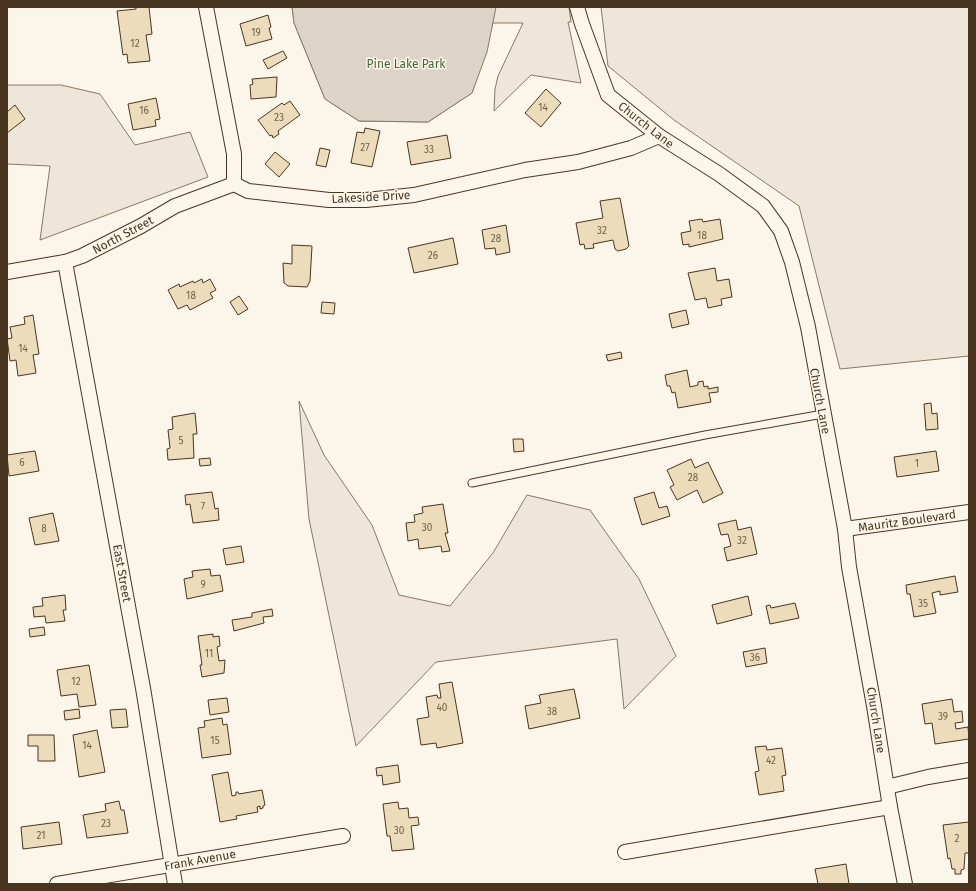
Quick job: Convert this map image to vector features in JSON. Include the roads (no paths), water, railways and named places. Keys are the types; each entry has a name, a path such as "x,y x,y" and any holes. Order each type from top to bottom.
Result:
{"street":[{"path":"206,7 234,154 234,184"},
{"name":"Church Lane","path":"577,7 608,95 659,136 719,174 763,206 781,231 792,262 808,327 845,529 849,567 890,807 905,884"},
{"name":"Lakeside Drive","path":"234,184 248,190 329,200 366,200 414,195 526,170 578,162 631,148 659,136"},
{"name":"North Street","path":"7,272 65,262 82,256 141,226 176,206 234,184"},
{"name":"East Street","path":"65,262 143,688 175,884"},
{"name":"Mauritz Boulevard","path":"845,529 969,512"},
{"path":"887,787 928,777 969,770"},
{"path":"625,852 890,807"},
{"name":"Frank Avenue","path":"57,884 343,836"}],"lane":[{"path":"472,483 705,435 823,414"}],"park label":[{"name":"Pine Lake Park","path":"406,64"}]}
